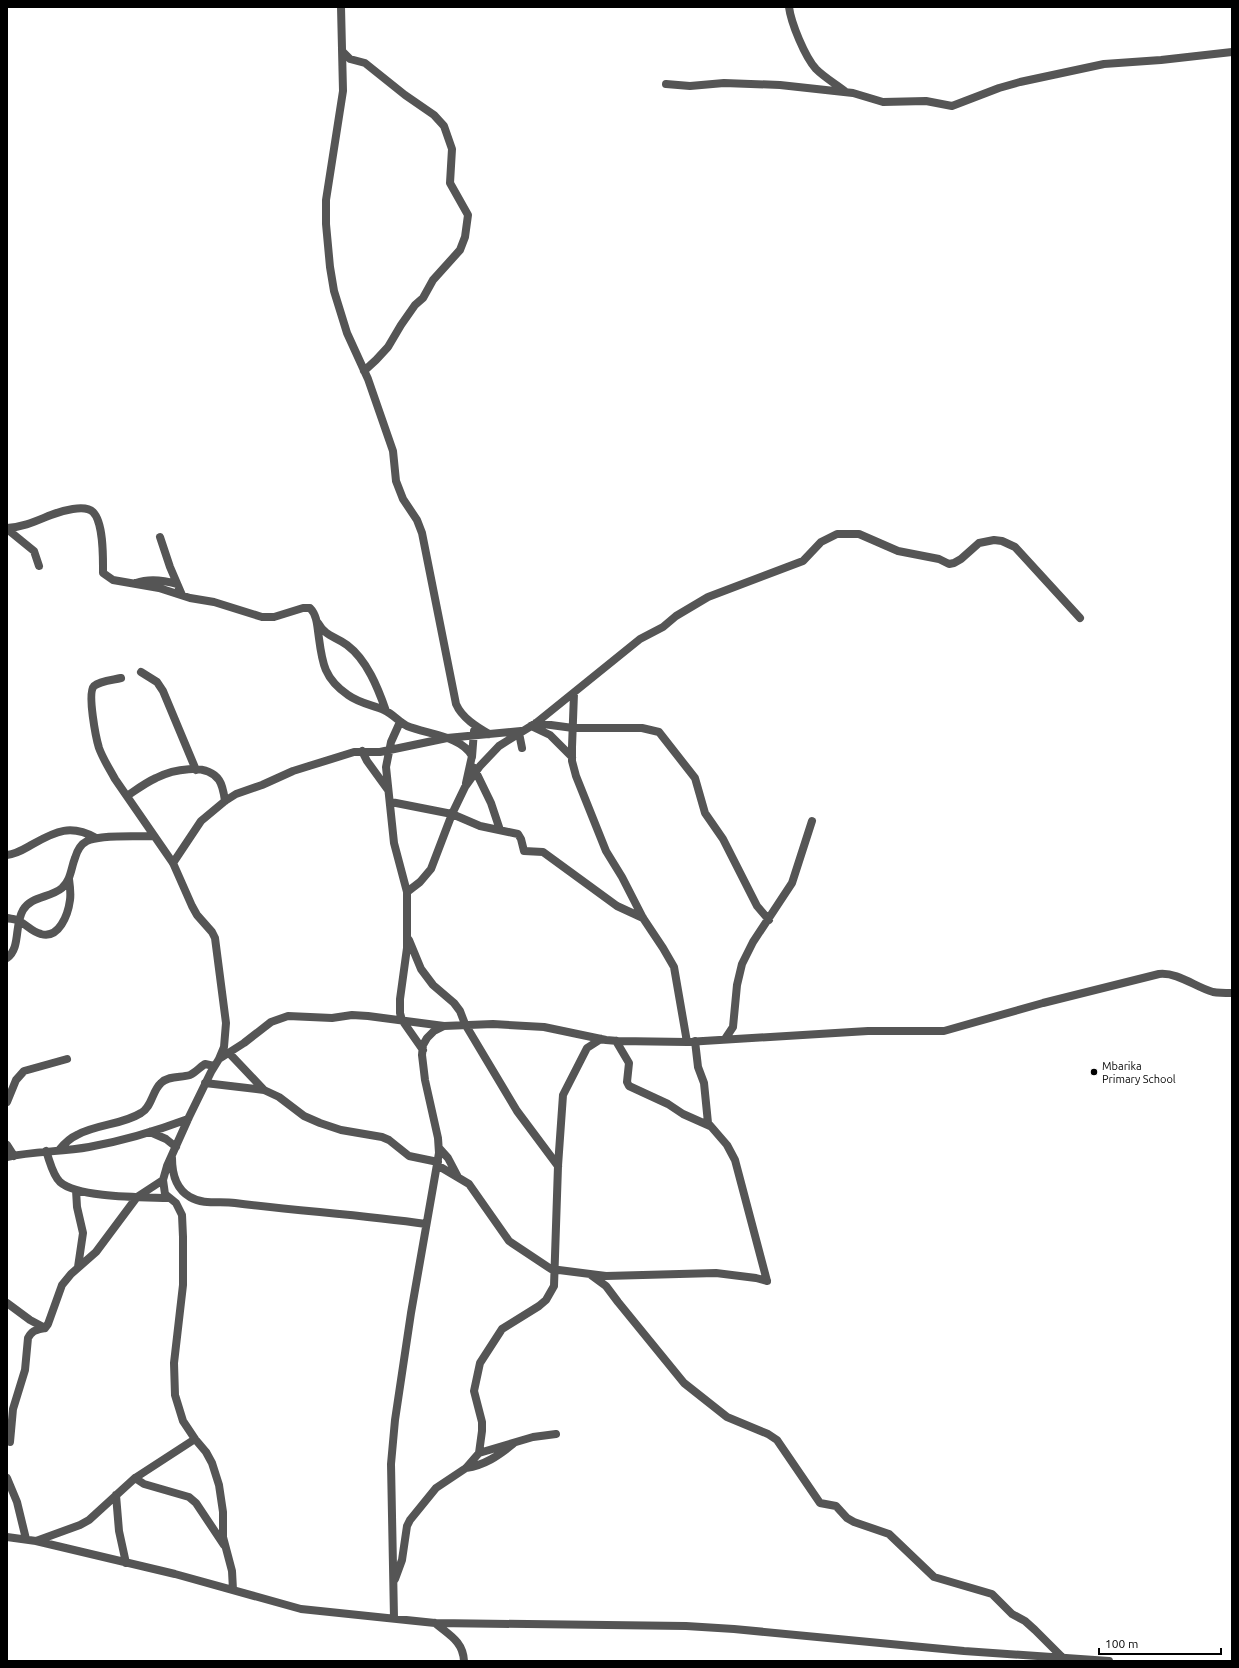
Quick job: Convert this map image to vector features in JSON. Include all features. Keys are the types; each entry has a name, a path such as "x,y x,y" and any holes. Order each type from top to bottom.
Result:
{"street":[{"path":"341,7 343,91 341,110 327,185 326,200 326,224 334,291 347,334 364,370 393,451 396,481 403,499 417,520 422,533 456,704 460,711 474,726 489,734"},
{"path":"789,7 793,24 811,63 823,75 846,92"},
{"path":"343,52 350,59 365,63 405,95 434,115 444,126 450,140 452,154 449,181 452,190 468,215 465,237 460,250 433,280 423,298 415,305 388,347 364,370"},
{"path":"666,84 690,86 724,83 750,83 846,92 858,94 883,102 926,101 952,106 1020,82 1104,64 1161,60 1232,52"},
{"path":"7,529 30,525 53,514 73,509 89,509 94,513 99,527 102,546 103,573 113,580 159,588 202,601 232,606 262,617 274,617 308,608 312,610 317,622 321,657 325,670 333,682 356,700 386,711 400,722 447,738 470,751 475,772 491,803 500,830"},
{"path":"7,529 34,551 39,566"},
{"path":"406,892 425,878 432,869 452,814 465,787 475,772 499,746 534,724 640,639 663,627 676,616 708,597 803,561 821,542 837,534 859,534 898,551 939,559 949,564 961,559 979,542 994,540 1008,543 1014,547 1080,618"},
{"path":"160,537 182,595"},
{"path":"133,584 148,580 178,584"},
{"path":"317,622 327,634 347,645 360,658 370,673 386,711"},
{"path":"141,672 157,682 163,691 196,770"},
{"path":"121,678 93,687 92,704 96,738 106,765 173,862 192,906 215,938 226,1023 224,1047 188,1119 163,1180 164,1190 168,1198 176,1204 182,1215 183,1285 174,1363 175,1395 183,1422 206,1452 219,1485 223,1512 224,1545 232,1571 233,1590"},
{"path":"574,693 572,757 576,776 606,851 622,877 643,918 674,967 691,1041 704,1083 707,1118 710,1126"},
{"path":"388,791 386,767 389,750 400,722"},
{"path":"534,724 573,728 648,729 656,730 662,735 695,778 706,813 723,840 757,906 769,920"},
{"path":"534,724 550,735 572,757"},
{"path":"465,787 472,756 474,726"},
{"path":"173,862 201,822 226,801 236,794 262,785 293,771 348,753 362,751 376,752 447,738 520,732"},
{"path":"520,732 522,748"},
{"path":"362,751 395,803 394,843 406,892 407,954 400,999 402,1020 423,1050"},
{"path":"127,796 164,774 196,770 210,772 218,780 223,789 226,801"},
{"path":"395,803 452,814 480,826 518,834 524,851 543,852 617,906 643,918"},
{"path":"725,1039 733,1027 740,970 747,953 794,879 812,821"},
{"path":"7,855 16,853 45,838 65,830 82,831 96,838"},
{"path":"7,958 14,951 19,921 28,904 60,889 69,878 78,851 87,841 96,838 154,836"},
{"path":"7,918 19,921 34,932 48,935 54,933 62,924 70,900 69,878"},
{"path":"407,934 421,970 433,985 454,1003 460,1011 465,1024 517,1111 558,1166"},
{"path":"59,1150 77,1135 142,1113 148,1107 156,1089 161,1083 167,1079 190,1075 205,1064 217,1062 271,1022 285,1016 332,1018 352,1015 444,1026 494,1024 544,1027 616,1041 691,1041 868,1031 944,1031 1043,1003 1164,974 1175,976 1212,992 1232,994"},
{"path":"394,1618 392,1464 394,1420 426,1224 438,1164 439,1148 423,1073 423,1050 427,1038 434,1031 444,1026"},
{"path":"479,1453 482,1422 474,1391 480,1363 502,1329 546,1300 554,1286 558,1166 564,1092 587,1048 601,1039"},
{"path":"205,1083 264,1090 279,1097 307,1118 336,1129 382,1137 389,1140 409,1156 438,1164 470,1185 509,1241 549,1268 591,1275 637,1276 716,1273 756,1278 767,1281 735,1160 728,1145 710,1126 629,1086 627,1082 629,1063 616,1041"},
{"path":"230,1053 264,1090"},
{"path":"7,1102 16,1080 24,1071 67,1059"},
{"path":"7,1145 10,1156 88,1147 150,1132 188,1119"},
{"path":"150,1132 166,1139 176,1147"},
{"path":"439,1148 448,1158 458,1177"},
{"path":"46,1151 55,1175 60,1182 76,1190 105,1195 168,1198"},
{"path":"172,1155 172,1169 174,1178 179,1187 191,1198 204,1202 223,1202 273,1208 350,1214 426,1224"},
{"path":"10,1442 13,1409 26,1370 28,1338 32,1331 45,1328 48,1324 62,1285 78,1267 96,1252 137,1197 163,1180"},
{"path":"76,1190 77,1207 83,1233 78,1267"},
{"path":"591,1275 606,1286 681,1381 727,1417 768,1434 776,1440 820,1503 836,1506 846,1518 889,1534 934,1577 992,1594 1012,1614 1025,1621 1036,1630 1062,1657"},
{"path":"7,1303 30,1320 45,1328"},
{"path":"394,1582 402,1560 407,1526 410,1520 436,1488 466,1468 479,1453 533,1437 556,1434"},
{"path":"36,1541 80,1525 89,1520 135,1478 195,1439"},
{"path":"466,1468 478,1466 496,1458 516,1442"},
{"path":"7,1478 17,1502 26,1539"},
{"path":"135,1478 144,1484 189,1497 196,1503 224,1545"},
{"path":"116,1495 119,1531 126,1563"},
{"path":"7,1537 36,1541 175,1574 301,1609 435,1623 686,1626 777,1632 964,1651 1109,1661"},
{"path":"435,1623 459,1643 463,1650 464,1661"}],"place":[{"name":"Mbarika Primary School","path":"1094,1072"}]}
